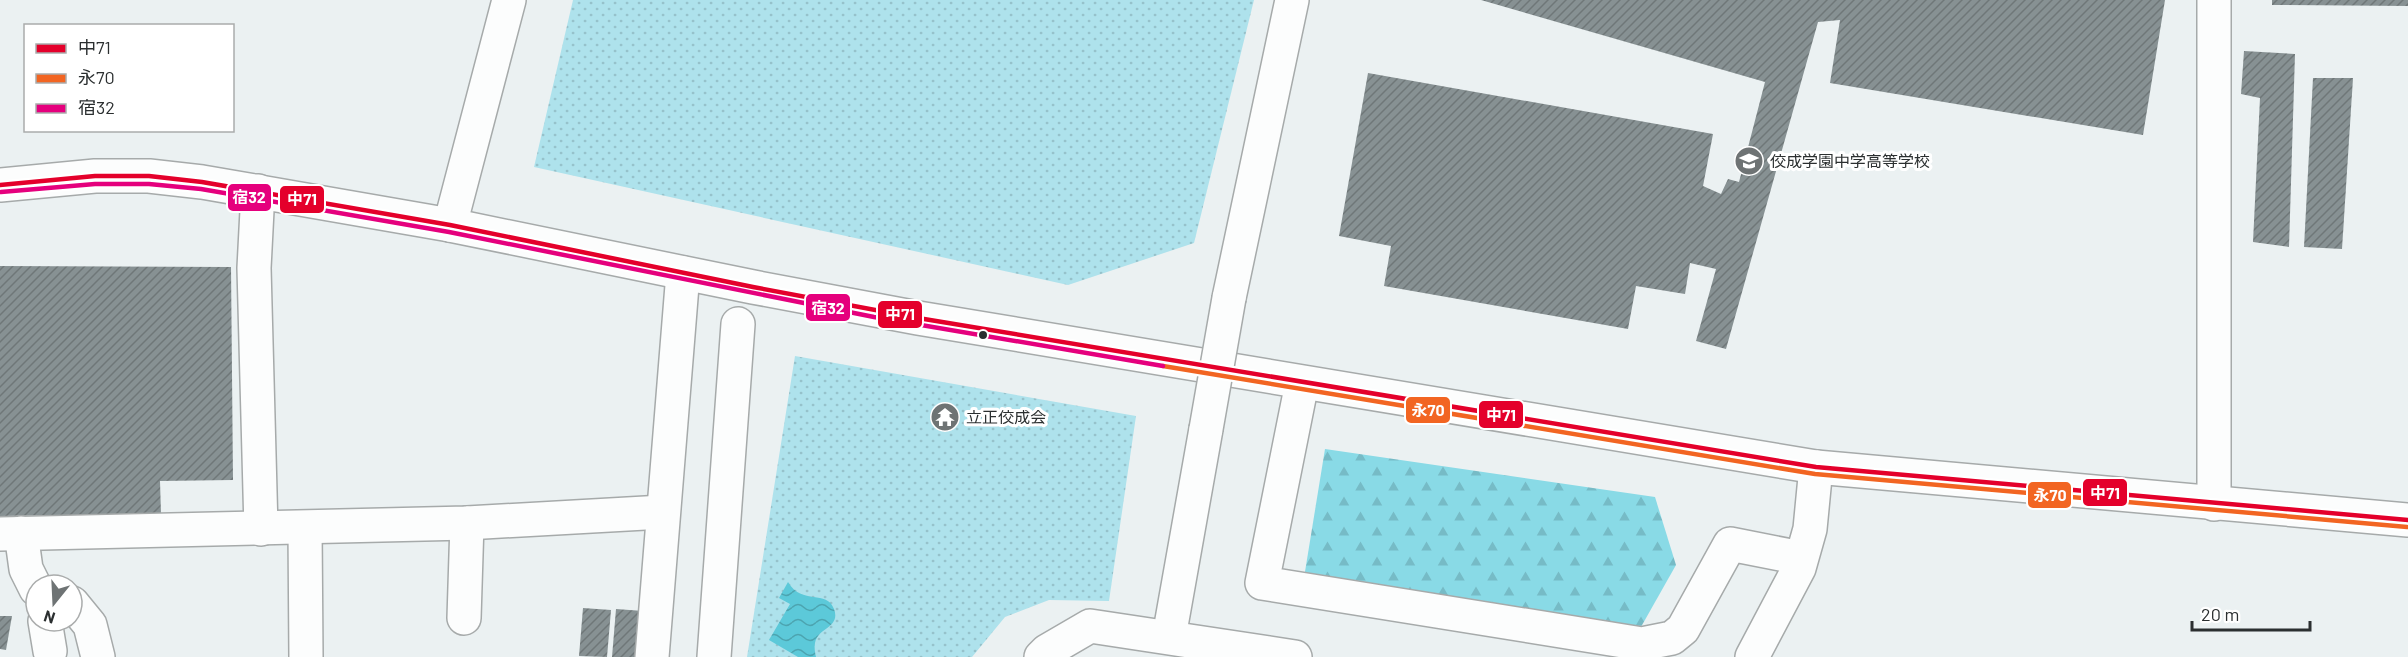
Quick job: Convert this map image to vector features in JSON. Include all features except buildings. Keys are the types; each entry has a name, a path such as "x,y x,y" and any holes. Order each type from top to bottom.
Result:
{"street":[{"path":"450,225 509,0"},
{"path":"1169,638 1229,298 1292,0"},
{"path":"2214,0 2214,504"},
{"path":"0,185 95,176 149,176 258,191 450,225 918,318 1816,467 2408,520"},
{"path":"258,191 254,268 261,529"},
{"path":"652,657 683,273"},
{"path":"714,657 738,324"},
{"path":"1302,383 1262,583 1642,644 1672,638 1683,629 1730,544 1801,558"},
{"path":"1752,657 1799,568 1810,529 1816,467"},
{"path":"28,573 10,533 467,523 663,512"},
{"path":"464,618 467,523"},
{"path":"305,528 306,657"},
{"path":"84,618 90,626 98,657"},
{"path":"1041,657 1047,651 1090,626 1295,657"}],"green space":[{"path":"1325,449 1655,497 1676,565 1637,634 1303,584"}],"shaded area":[{"path":"573,0 1254,0 1194,243 1068,285 534,167"},
{"path":"795,356 1136,416 1109,601 1049,600 1005,617 972,657 747,657"}],"water":[{"path":"788,582 800,594 826,600 834,609 832,624 820,634 815,643 816,657 798,657 769,640 790,604 779,598"}],"transit line":[{"name":"中71","path":"0,185 95,176 149,176 202,182 450,225 918,318 1816,467 2408,520"},
{"name":"宿32","path":"1,192 95,184 149,184 201,189 449,232 874,317 1163,366"},
{"name":"永70","path":"1163,366 1815,474 2407,527"}],"place":[{"name":"佼成学園中学高等学校","path":"1749,161"},
{"name":"立正佼成会","path":"945,417"}]}
